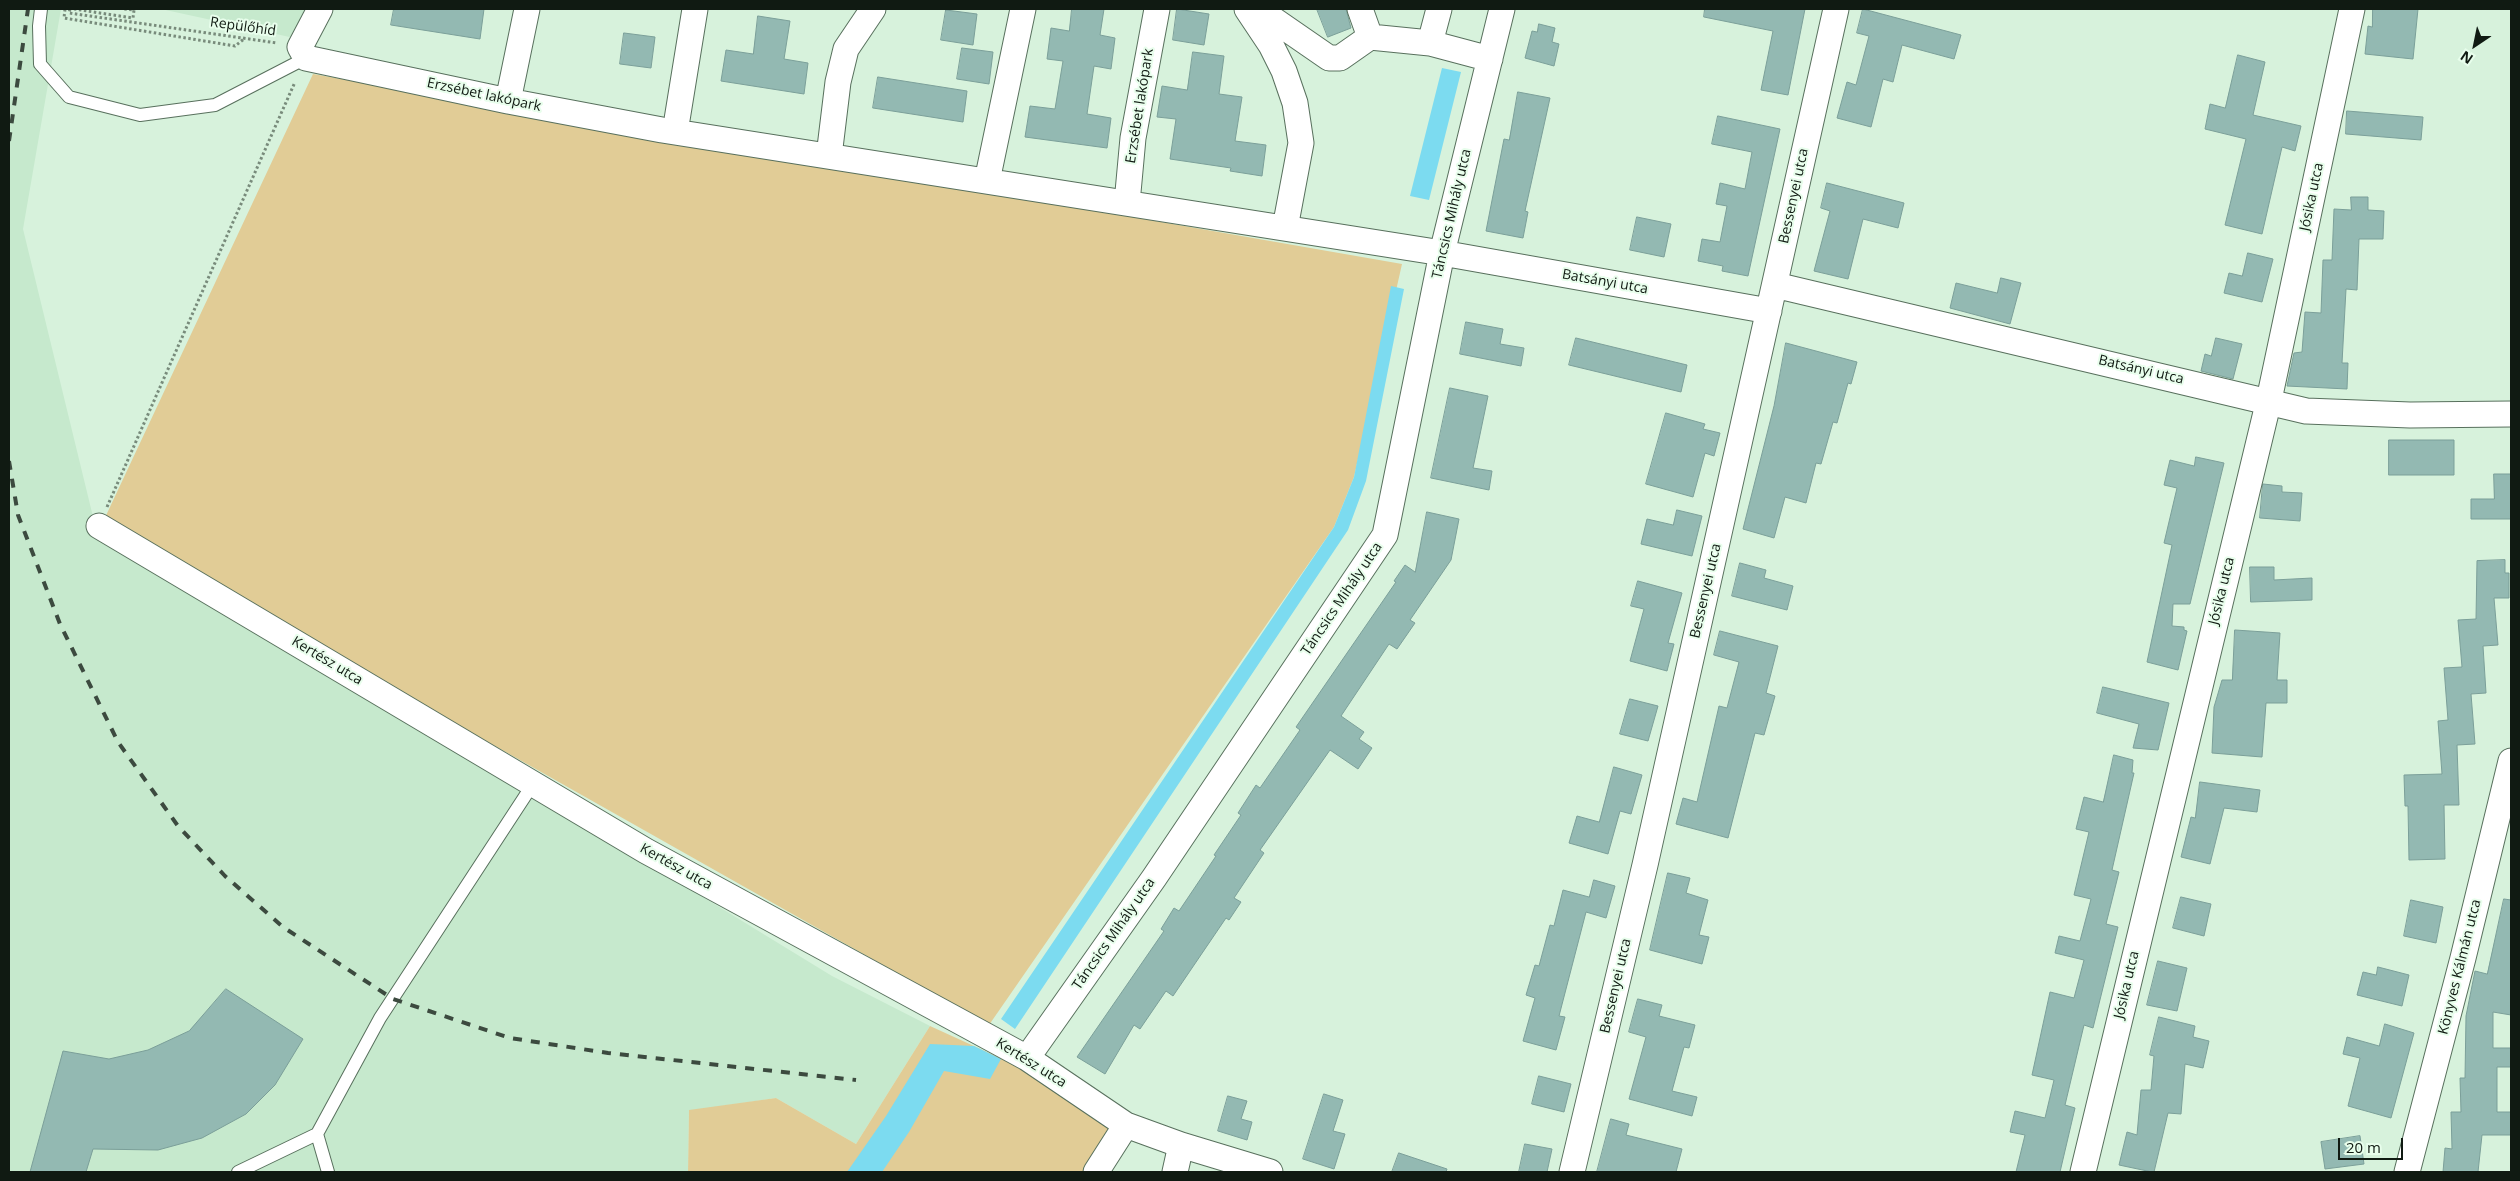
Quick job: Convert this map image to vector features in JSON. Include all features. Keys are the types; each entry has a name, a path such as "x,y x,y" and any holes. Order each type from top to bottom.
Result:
{"street":[{"path":"303,52 320,9"},
{"path":"508,101 527,9"},
{"path":"675,132 695,9"},
{"path":"829,156 838,82 846,49 873,9"},
{"path":"987,181 1023,9"},
{"name":"Erzsébet lakópark","path":"1127,203 1133,138 1157,9"},
{"path":"1247,9 1280,62 1295,102 1301,143 1285,228"},
{"path":"1258,9 1329,58 1340,58 1370,37 1430,43 1490,59"},
{"path":"1360,9 1370,37"},
{"path":"1430,43 1439,9"},
{"name":"Táncsics Mihály utca","path":"1027,1058 1154,878 1385,535 1442,253 1502,9"},
{"name":"Bessenyei utca","path":"1572,1172 1645,865 1836,9"},
{"name":"Jósika utca","path":"2083,1172 2269,400 2352,9"},
{"path":"1280,62 1303,40"},
{"name":"Erzsébet lakópark","path":"303,52 508,101 675,132 1442,253"},
{"name":"Batsányi utca","path":"1442,253 1769,311"},
{"name":"Batsányi utca","path":"1775,285 2269,400 2306,411 2410,415 2511,414"},
{"name":"Kertész utca","path":"99,526 646,851 1027,1058 1126,1125 1181,1145 1270,1172"},
{"name":"Könyves Kálmán utca","path":"2407,1172 2463,958 2511,761"},
{"path":"1096,1172 1126,1125"},
{"path":"1175,1172 1181,1145"}],"lane":[{"path":"41,9 39,26 40,64 69,97 140,115 215,105 303,52"},
{"path":"238,1172 318,1134 380,1018 533,784"},
{"path":"318,1134 328,1172"}],"path":[{"path":"65,9 64,18 235,46 244,38"},
{"name":"Repülőhíd","path":"70,9 69,13 244,38 303,52"},
{"path":"75,9 133,18 134,10 124,9"},
{"path":"99,526 303,52"}],"shaded area":[{"path":"9,9 61,9 23,229 95,525 832,976 930,1026 856,1144 776,1098 689,1111 688,1172 9,1172"},
{"path":"161,9 325,9 308,41"},
{"path":"313,74 1402,264 1354,477 1334,527 989,1025 102,524"},
{"path":"930,1026 1022,1068 1111,1130 1084,1172 688,1172 689,1110 776,1098 856,1144"}],"water":[{"path":"1442,68 1461,72 1429,200 1410,196"},
{"path":"1391,286 1404,289 1366,481 1348,530 1015,1029 1001,1019 1334,527 1354,477"},
{"path":"930,1044 974,1046 1001,1059 990,1079 944,1071 909,1132 882,1172 847,1172 886,1116"}],"building":[{"path":"394,9 484,9 480,39 391,25"},
{"path":"1072,9 1104,9 1100,35 1115,38 1111,69 1094,66 1087,114 1111,118 1107,148 1025,137 1030,106 1055,109 1063,61 1047,59 1051,28 1069,31"},
{"path":"1177,9 1209,14 1204,45 1173,40"},
{"path":"1317,9 1346,9 1351,28 1328,37"},
{"path":"1705,9 1805,9 1788,95 1761,90 1773,31 1704,17"},
{"path":"1863,9 1961,35 1954,59 1902,45 1893,82 1883,79 1871,127 1837,118 1847,82 1856,85 1869,36 1857,33"},
{"path":"2373,9 2418,9 2413,59 2365,54 2368,26 2372,27"},
{"path":"946,10 977,14 973,45 941,40"},
{"path":"758,16 790,21 784,59 808,63 804,94 721,81 726,50 753,54"},
{"path":"1539,24 1555,28 1552,42 1559,44 1554,66 1525,58 1532,31 1537,32"},
{"path":"624,33 655,37 651,68 620,64"},
{"path":"962,48 993,52 989,84 957,79"},
{"path":"1193,52 1224,56 1219,94 1242,97 1235,141 1266,145 1262,176 1230,171 1231,168 1170,159 1176,119 1157,117 1162,86 1187,90"},
{"path":"2238,55 2265,62 2253,115 2301,126 2295,151 2282,147 2262,234 2225,225 2246,139 2205,129 2210,104 2225,108"},
{"path":"878,77 967,91 963,122 873,108"},
{"path":"1518,92 1550,98 1525,211 1528,212 1523,238 1486,231 1504,139 1509,140"},
{"path":"2347,111 2423,117 2421,140 2346,134"},
{"path":"1718,116 1780,129 1748,276 1722,271 1723,266 1698,261 1702,239 1720,242 1727,206 1716,204 1720,183 1745,189 1752,152 1712,144"},
{"path":"1827,183 1904,203 1898,228 1863,219 1848,279 1814,271 1830,211 1821,208"},
{"path":"2351,197 2368,197 2368,210 2384,211 2383,239 2359,239 2357,290 2346,289 2342,363 2348,363 2347,389 2287,386 2294,353 2302,352 2305,312 2321,313 2323,260 2332,260 2334,209 2351,210"},
{"path":"1637,217 1671,224 1664,257 1630,250"},
{"path":"2248,253 2273,259 2262,302 2224,293 2229,273 2242,276"},
{"path":"2001,278 2021,283 2010,324 1950,308 1956,283 1997,293"},
{"path":"1466,322 1503,329 1500,344 1524,348 1521,366 1460,354"},
{"path":"1576,338 1687,365 1681,392 1569,365"},
{"path":"2216,338 2242,344 2233,379 2201,371 2205,354 2211,356"},
{"path":"1786,343 1857,362 1851,384 1848,383 1837,423 1833,422 1821,464 1816,463 1806,503 1785,497 1774,538 1743,529 1774,406"},
{"path":"1450,388 1488,396 1473,468 1492,471 1489,490 1431,478"},
{"path":"1666,413 1705,424 1703,429 1720,433 1714,456 1705,453 1693,497 1646,484"},
{"path":"2389,440 2454,440 2454,475 2389,475"},
{"path":"2196,457 2224,463 2190,604 2173,604 2172,626 2184,627 2184,630 2187,631 2178,670 2147,662 2172,545 2164,543 2177,488 2164,485 2170,460 2194,466"},
{"path":"2494,474 2511,474 2511,519 2471,519 2471,499 2494,499"},
{"path":"2263,484 2282,486 2282,492 2302,493 2300,521 2260,518"},
{"path":"1677,510 1702,516 1692,556 1641,544 1647,519 1673,525"},
{"path":"1427,512 1459,519 1451,560 1410,620 1415,623 1397,649 1389,644 1341,716 1364,732 1359,739 1372,748 1358,769 1330,750 1260,850 1264,853 1234,898 1241,902 1229,920 1226,918 1173,996 1166,991 1140,1029 1134,1025 1105,1074 1077,1057 1164,931 1161,929 1174,908 1179,911 1216,856 1214,855 1241,815 1238,813 1256,785 1260,788 1300,730 1296,727 1396,582 1394,581 1405,565 1415,572"},
{"path":"2505,560 2505,573 2509,573 2509,598 2494,598 2498,645 2483,646 2486,693 2471,694 2475,744 2457,745 2459,805 2444,805 2445,859 2409,860 2408,806 2405,806 2404,775 2442,774 2438,721 2448,720 2444,668 2462,667 2458,620 2476,619 2477,561"},
{"path":"1740,563 1766,570 1764,578 1793,586 1787,610 1732,596"},
{"path":"2250,567 2274,567 2274,580 2312,578 2312,600 2251,602"},
{"path":"1638,581 1682,593 1668,643 1674,644 1667,671 1630,661 1644,609 1631,606"},
{"path":"2235,630 2280,633 2277,680 2287,680 2287,703 2266,703 2262,757 2212,753 2214,707 2222,680 2232,680"},
{"path":"1720,631 1778,646 1766,693 1775,696 1764,735 1755,733 1728,838 1676,824 1683,798 1697,802 1719,706 1727,708 1739,662 1714,655"},
{"path":"2103,687 2169,703 2158,750 2133,748 2139,724 2097,713"},
{"path":"1630,699 1658,706 1648,741 1620,734"},
{"path":"2114,755 2133,760 2132,773 2134,773 2112,870 2119,872 2106,924 2118,927 2093,1028 2084,1025 2065,1105 2075,1108 2060,1172 2016,1172 2025,1135 2010,1132 2015,1111 2045,1118 2054,1080 2032,1075 2050,992 2074,998 2084,960 2055,953 2059,936 2080,941 2091,899 2074,895 2089,832 2076,829 2084,797 2103,802"},
{"path":"1614,767 1642,775 1631,814 1620,811 1608,854 1569,843 1577,816 1599,822"},
{"path":"2200,782 2260,790 2257,812 2224,808 2210,864 2181,857 2191,817 2195,818"},
{"path":"1668,873 1690,878 1686,893 1708,900 1699,935 1709,937 1702,964 1650,950"},
{"path":"1594,880 1615,886 1606,918 1586,912 1559,1016 1565,1017 1556,1050 1523,1041 1535,998 1526,995 1535,965 1539,966 1550,925 1554,926 1563,890 1589,897"},
{"path":"2181,897 2211,904 2204,936 2173,928"},
{"path":"2504,899 2511,900 2511,1015 2493,1012 2493,1048 2511,1048 2511,1067 2497,1067 2497,1112 2511,1112 2511,1135 2482,1135 2478,1172 2443,1172 2445,1148 2452,1149 2451,1112 2461,1112 2460,1078 2465,1078 2466,1016 2475,971 2487,974"},
{"path":"2411,900 2443,907 2436,943 2404,936"},
{"path":"2158,961 2187,968 2177,1011 2147,1005"},
{"path":"2378,967 2409,975 2402,1006 2357,995 2363,972 2376,975"},
{"path":"226,989 303,1039 275,1085 246,1114 202,1138 158,1150 93,1149 86,1172 30,1172 63,1051 109,1059 148,1050 189,1031"},
{"path":"1638,999 1662,1005 1659,1016 1695,1025 1689,1048 1684,1047 1672,1091 1697,1097 1692,1116 1629,1099 1646,1037 1629,1032"},
{"path":"2159,1017 2195,1026 2193,1037 2209,1041 2203,1068 2185,1064 2181,1114 2168,1113 2154,1172 2152,1172 2119,1165 2127,1132 2137,1135 2141,1090 2151,1090 2154,1056 2150,1055"},
{"path":"2385,1024 2414,1033 2391,1118 2348,1106 2360,1058 2343,1054 2347,1037 2379,1046"},
{"path":"1539,1076 1571,1084 1564,1112 1532,1104"},
{"path":"1324,1094 1343,1100 1333,1131 1345,1134 1334,1169 1303,1159"},
{"path":"1228,1096 1247,1101 1241,1119 1252,1122 1247,1140 1218,1131"},
{"path":"1611,1119 1629,1124 1626,1135 1682,1149 1676,1172 1597,1172"},
{"path":"2360,1136 2364,1164 2325,1169 2321,1142"},
{"path":"1525,1144 1552,1149 1547,1172 1519,1172"},
{"path":"1399,1153 1447,1169 1446,1172 1392,1172"}],"railway":[{"path":"9,141 28,9"},
{"path":"9,461 18,515 60,624 118,742 178,826 225,876 283,927 393,999 510,1038 608,1053 856,1080"}]}
